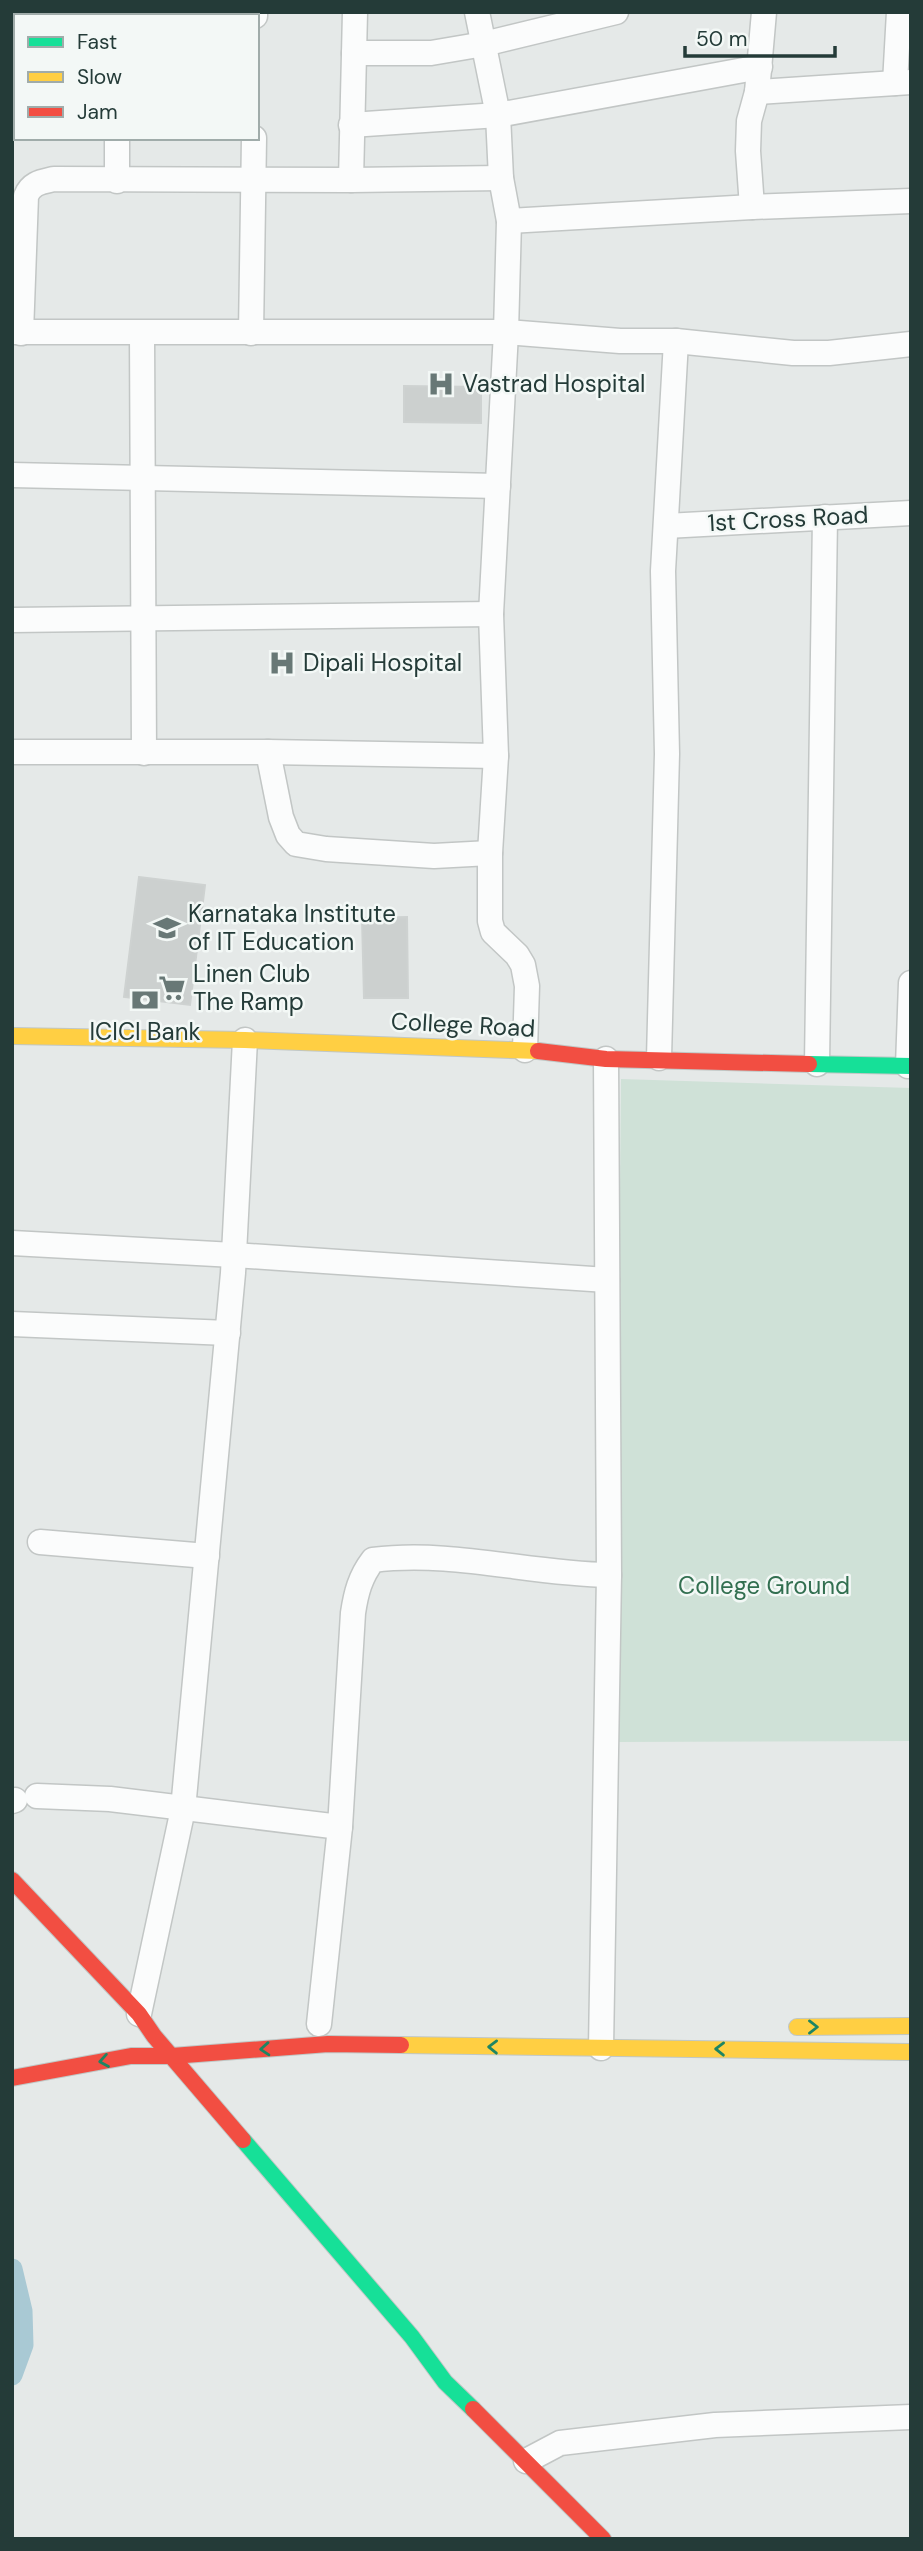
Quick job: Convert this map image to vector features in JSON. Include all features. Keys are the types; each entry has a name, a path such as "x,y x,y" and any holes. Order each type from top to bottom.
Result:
{"street":[{"path":"351,180 355,12"},
{"path":"477,12 498,115 501,178 509,221 491,614 496,756 490,853 490,921 499,939 517,955 523,965 526,977 525,1050"},
{"path":"354,53 431,53 484,44 616,12"},
{"path":"752,207 749,121 757,92 764,12"},
{"path":"757,92 903,82 899,12"},
{"path":"351,125 498,115 760,67"},
{"path":"117,140 117,181"},
{"path":"251,333 254,140"},
{"path":"501,178 117,181 54,179 29,187 26,195 17,333 506,332 620,341 676,341 793,353 830,354 911,344"},
{"path":"509,221 911,201"},
{"path":"142,334 144,753"},
{"path":"659,1058 667,754 663,572 676,341"},
{"path":"12,475 498,486"},
{"name":"1st Cross Road","path":"666,526 911,513"},
{"path":"817,1064 825,517"},
{"path":"12,620 491,614"},
{"path":"12,751 496,756"},
{"path":"268,752 281,817 288,835 296,844 326,849 434,856 490,853"},
{"path":"909,1066 911,983"},
{"name":"College Road","path":"12,1037 245,1040 525,1050 606,1059 659,1058 909,1066"},
{"path":"141,2034 183,1809 228,1333 245,1040"},
{"path":"601,2032 609,1575 606,1059"},
{"path":"12,1243 607,1280"},
{"path":"12,1324 228,1333"},
{"path":"40,1542 207,1556"},
{"path":"319,2024 340,1827 354,1613 364,1572 373,1560 415,1558 499,1564 581,1575 609,1575"},
{"path":"21,1799 110,1799 340,1827"},
{"path":"12,1881 141,2034 172,2056 363,2278 445,2382 603,2539"},
{"path":"775,2027 911,2026"},
{"path":"12,2078 131,2056 601,2032 911,2052"},
{"path":"526,2461 560,2444 715,2425 911,2417"}],"green space":[{"name":"College Ground","path":"621,1079 911,1088 911,1741 615,1742"}],"building":[{"path":"404,386 481,387 481,423 404,422"},
{"path":"139,877 205,885 190,1005 124,997"},
{"path":"407,917 408,998 364,998 362,918"}],"waterway":[{"path":"12,2269 22,2311 23,2345 12,2375"}],"traffic: fast":[{"path":"809,1064 911,1066"},
{"path":"243,2140 412,2337 445,2382 473,2409"}],"traffic: slow":[{"path":"12,1036 245,1040 538,1051"},
{"path":"797,2027 911,2026"},
{"path":"401,2045 911,2052"}],"traffic: jam":[{"path":"538,1051 606,1059 809,1064"},
{"path":"12,1880 139,2014 154,2036 243,2140"},
{"path":"12,2078 131,2056 172,2056 328,2044 401,2045"},
{"path":"473,2409 603,2539"}],"place":[{"name":"Vastrad Hospital","path":"441,384"},
{"name":"Dipali Hospital","path":"282,663"},
{"name":"Karnataka Institute of IT Education","path":"167,928"},
{"name":"Linen Club The Ramp","path":"172,988"},
{"name":"ICICI Bank","path":"145,1000"}]}
